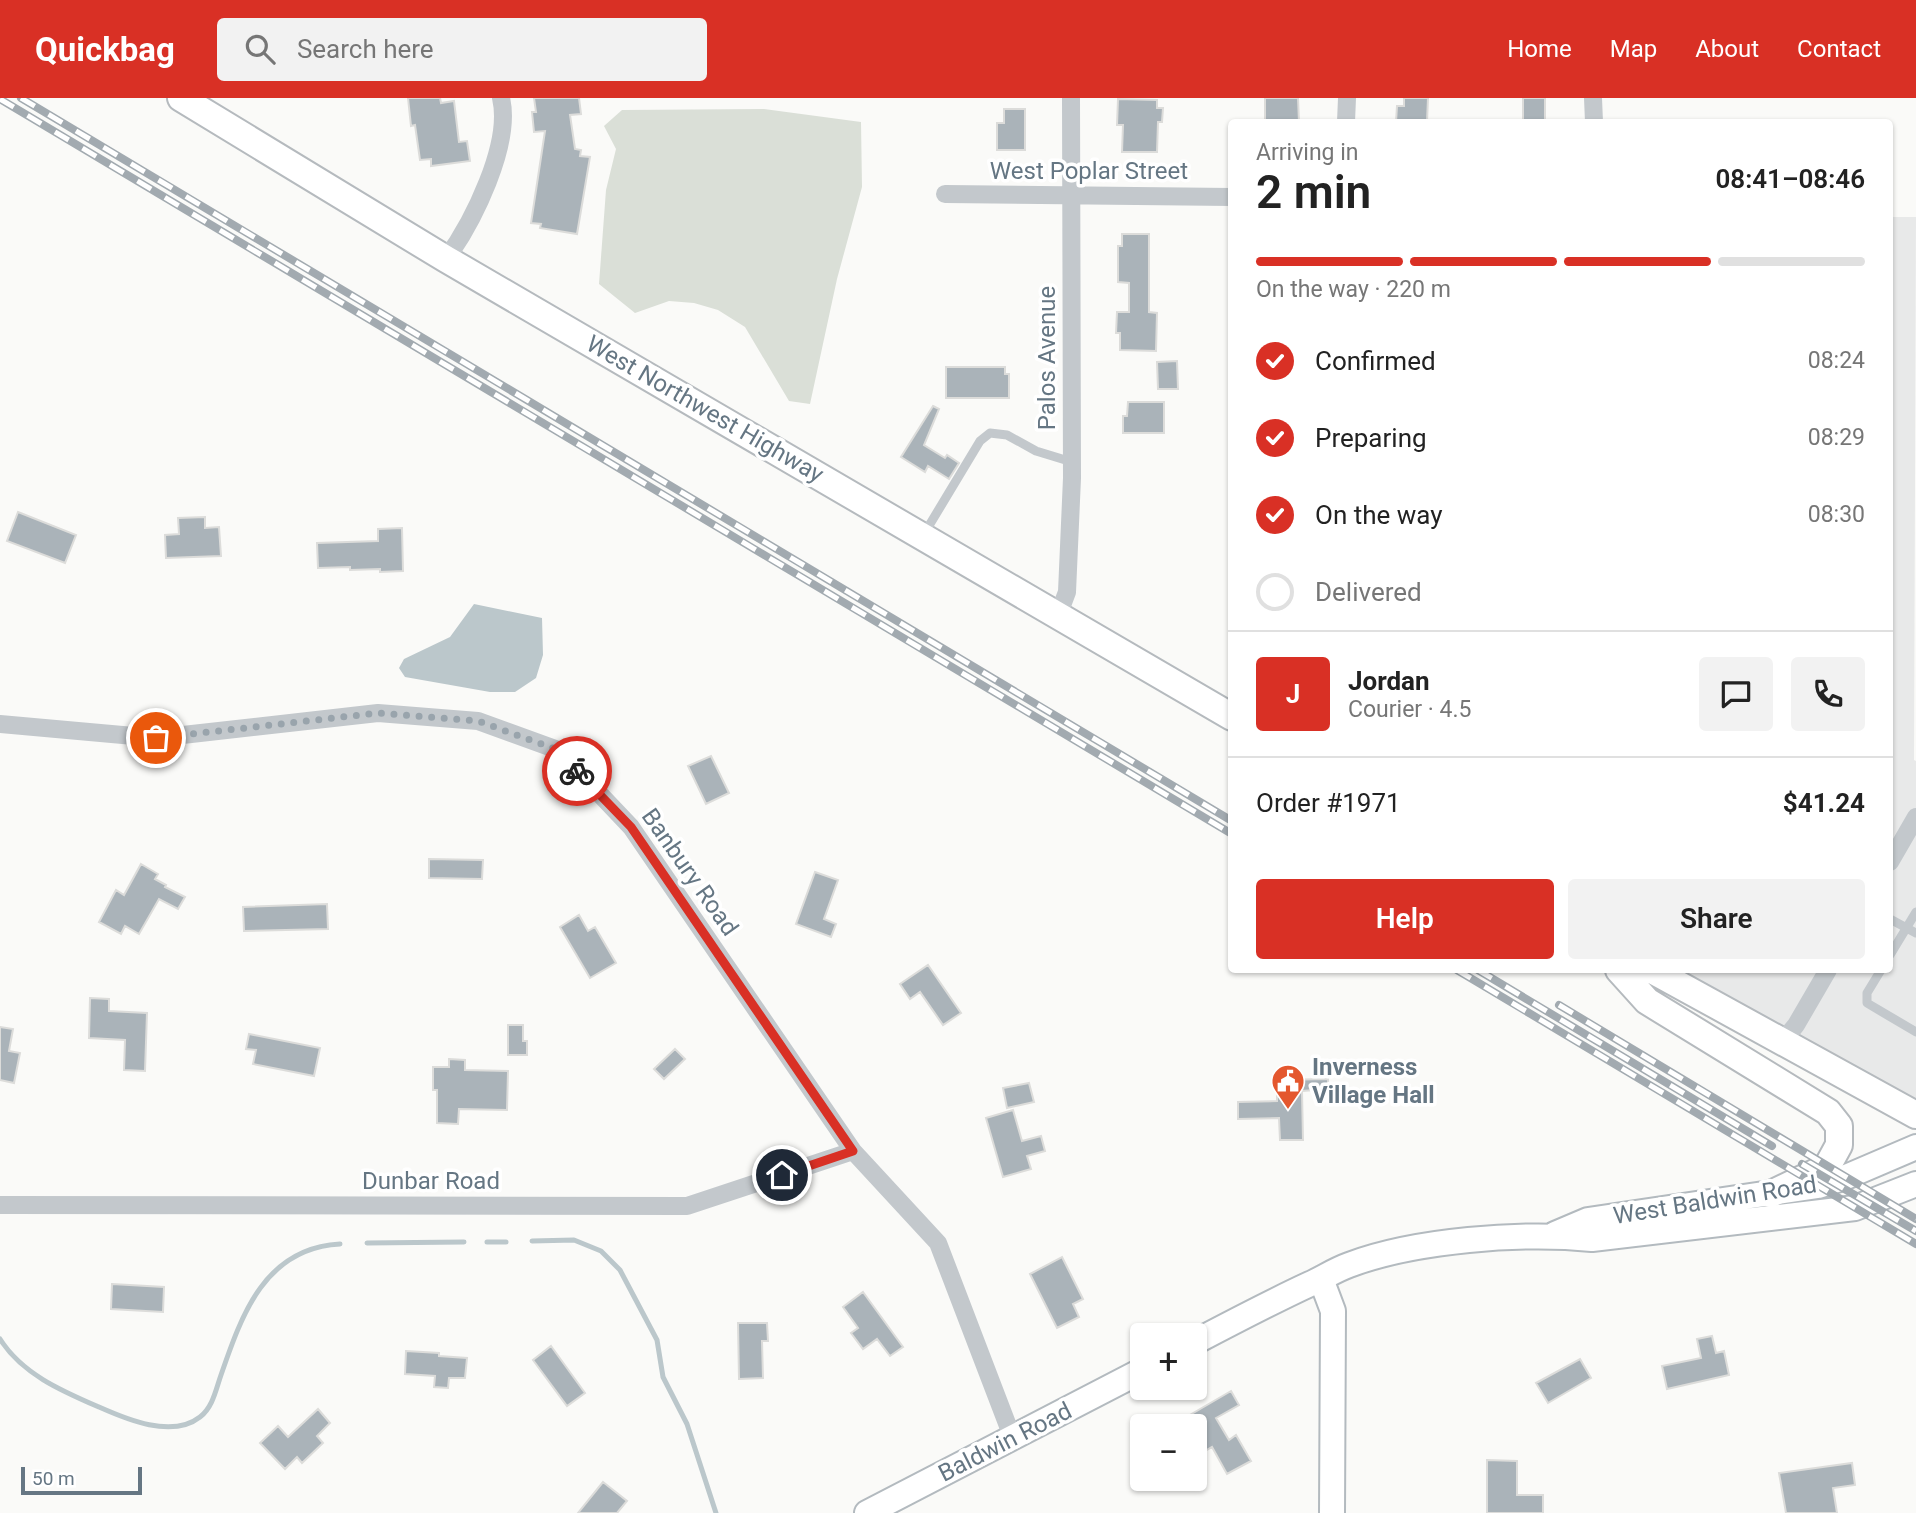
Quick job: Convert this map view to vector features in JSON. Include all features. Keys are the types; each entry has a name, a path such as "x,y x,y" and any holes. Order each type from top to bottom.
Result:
{"main road":[{"name":"West Northwest Highway","path":"181,98 446,259 1228,715"},
{"path":"1622,973 1647,1001 1828,1112 1839,1126 1839,1145 1828,1167 1771,1194"},
{"path":"1657,973 1916,1115"},
{"name":"West Baldwin Road","path":"1552,1235 1588,1220 1800,1190 1833,1181 1916,1146"},
{"name":"West Baldwin Road","path":"1321,1279 1368,1259 1417,1247 1552,1235 1592,1239 1855,1208 1916,1184"},
{"path":"1207,1336 1321,1279 1333,1311 1332,1513"},
{"name":"Baldwin Road","path":"867,1513 1130,1377"}],"street":[{"path":"446,259 459,241 493,168 501,130 501,98"},
{"name":"Palos Avenue","path":"1058,616 1068,592 1072,462 1071,98"},
{"path":"1346,119 1347,98"},
{"path":"1594,98 1594,119"},
{"name":"West Poplar Street","path":"945,194 1228,197"},
{"name":"Banbury Road","path":"0,724 156,738 378,713 478,721 558,750 631,827 853,1151 938,1243 1013,1439"},
{"path":"1893,857 1916,817"},
{"path":"1782,1042 1796,1025 1826,973"},
{"name":"Dunbar Road","path":"0,1205 687,1206 853,1151"}],"lane":[{"path":"923,536 980,441 990,433 1007,435 1035,451 1072,462"},
{"path":"1893,950 1916,912"},
{"path":"1893,921 1916,933"},
{"path":"1879,973 1867,993 1867,1003 1916,1032"}],"shaded area":[{"path":"764,109 861,122 862,187 837,279 810,404 789,401 745,327 718,310 694,303 669,301 635,313 599,284 606,190 616,149 604,126 622,110"},
{"path":"1893,217 1916,217 1916,1115 1657,973 1893,973"},
{"path":"474,604 542,618 543,655 536,678 515,692 490,692 405,677 399,668 404,659 450,637"}],"building":[{"path":"408,98 440,98 441,103 454,101 459,142 467,141 470,161 431,166 431,159 420,160 415,125 411,126"},
{"path":"534,98 579,98 581,114 570,115 575,149 581,150 580,156 590,157 577,234 540,228 541,224 531,223 545,131 534,132"},
{"path":"1265,98 1298,98 1299,119 1265,119"},
{"path":"1404,98 1428,98 1427,119 1396,119 1397,106 1404,106"},
{"path":"1523,98 1545,98 1545,119 1523,119"},
{"path":"1118,99 1157,100 1157,108 1163,108 1162,122 1158,122 1157,152 1122,152 1123,125 1117,125"},
{"path":"1004,109 1025,109 1025,150 997,150 997,123 1004,123"},
{"path":"1122,234 1149,234 1149,312 1157,313 1156,351 1120,350 1120,333 1116,333 1117,312 1129,312 1129,283 1118,282 1118,246 1122,246"},
{"path":"1177,361 1178,389 1158,389 1157,362"},
{"path":"946,367 1005,367 1005,374 1009,374 1009,398 946,398"},
{"path":"1128,402 1164,402 1164,433 1123,433 1123,416 1127,416"},
{"path":"933,406 939,409 924,445 959,463 949,479 928,466 925,472 901,457"},
{"path":"18,512 76,535 65,563 7,541"},
{"path":"205,517 205,528 219,527 221,556 166,558 165,535 179,534 178,518"},
{"path":"402,528 403,571 350,570 350,567 318,568 317,543 378,541 378,529"},
{"path":"711,756 729,793 706,804 688,766"},
{"path":"429,859 483,860 482,879 429,878"},
{"path":"141,864 158,874 155,879 166,885 165,887 185,897 178,909 159,899 139,934 125,926 121,934 99,922 116,890 124,895"},
{"path":"815,872 838,880 824,919 836,924 831,937 796,924"},
{"path":"327,904 328,929 244,931 243,907"},
{"path":"579,915 588,931 595,927 616,963 590,978 560,927"},
{"path":"928,965 961,1013 943,1025 920,992 910,999 900,984"},
{"path":"90,998 109,999 109,1011 147,1013 145,1071 124,1070 125,1040 89,1038"},
{"path":"508,1025 523,1025 523,1041 527,1041 527,1055 508,1055"},
{"path":"0,1027 13,1029 9,1051 20,1053 14,1083 0,1080"},
{"path":"249,1034 320,1048 314,1076 253,1064 256,1050 246,1049"},
{"path":"675,1049 685,1059 664,1079 654,1069"},
{"path":"449,1059 465,1060 465,1070 508,1071 507,1110 459,1109 458,1124 437,1123 437,1090 433,1090 433,1067 449,1067"},
{"path":"1328,1079 1328,1089 1302,1091 1303,1140 1280,1140 1279,1118 1238,1119 1238,1102 1277,1101 1277,1080"},
{"path":"1029,1083 1034,1102 1007,1108 1003,1088"},
{"path":"1013,1110 1022,1141 1041,1136 1045,1151 1027,1156 1031,1169 1003,1177 986,1118"},
{"path":"1062,1257 1083,1299 1073,1304 1079,1317 1057,1328 1030,1274"},
{"path":"112,1284 164,1287 163,1312 111,1309"},
{"path":"863,1292 903,1347 890,1356 877,1339 863,1349 851,1333 858,1328 843,1307"},
{"path":"738,1323 767,1323 768,1341 762,1341 763,1378 739,1379"},
{"path":"1712,1336 1716,1353 1724,1351 1729,1375 1667,1389 1662,1366 1701,1358 1697,1339"},
{"path":"551,1346 585,1393 567,1406 533,1360"},
{"path":"406,1351 467,1358 465,1378 449,1378 448,1388 434,1387 435,1376 405,1374"},
{"path":"1580,1359 1591,1378 1548,1403 1536,1383"},
{"path":"1231,1391 1239,1405 1216,1418 1229,1440 1236,1435 1251,1461 1227,1474 1212,1447 1207,1450 1207,1414 1192,1414"},
{"path":"318,1409 330,1423 317,1436 323,1443 302,1463 297,1457 285,1469 260,1443 278,1426 288,1437"},
{"path":"1487,1460 1517,1461 1517,1495 1543,1495 1543,1513 1487,1513"},
{"path":"1852,1463 1855,1485 1833,1488 1837,1513 1786,1513 1779,1473"},
{"path":"603,1482 627,1501 617,1513 578,1513"}],"waterway":[{"path":"532,1241 574,1240 601,1251 620,1270 657,1340 663,1377 687,1424 716,1513"},
{"path":"367,1243 464,1242"},
{"path":"487,1242 506,1242"},
{"path":"0,1339 31,1372 85,1401 149,1425 163,1427 189,1423 200,1417 211,1403 238,1329 260,1288 275,1271 293,1258 314,1248 340,1244"}],"railway":[{"path":"21,98 1228,819"},
{"path":"0,99 1228,832"},
{"path":"1462,973 1916,1244"},
{"path":"1483,973 1772,1146"},
{"path":"1559,1005 1916,1219"},
{"path":"1802,1164 1916,1231"}],"way so far":[{"path":"156,738 378,713 478,721 558,750 577,771"}],"place":[{"name":"Inverness Village Hall","path":"1288,1111"}],"route":[{"path":"577,771 631,827 853,1151 782,1175"}]}
